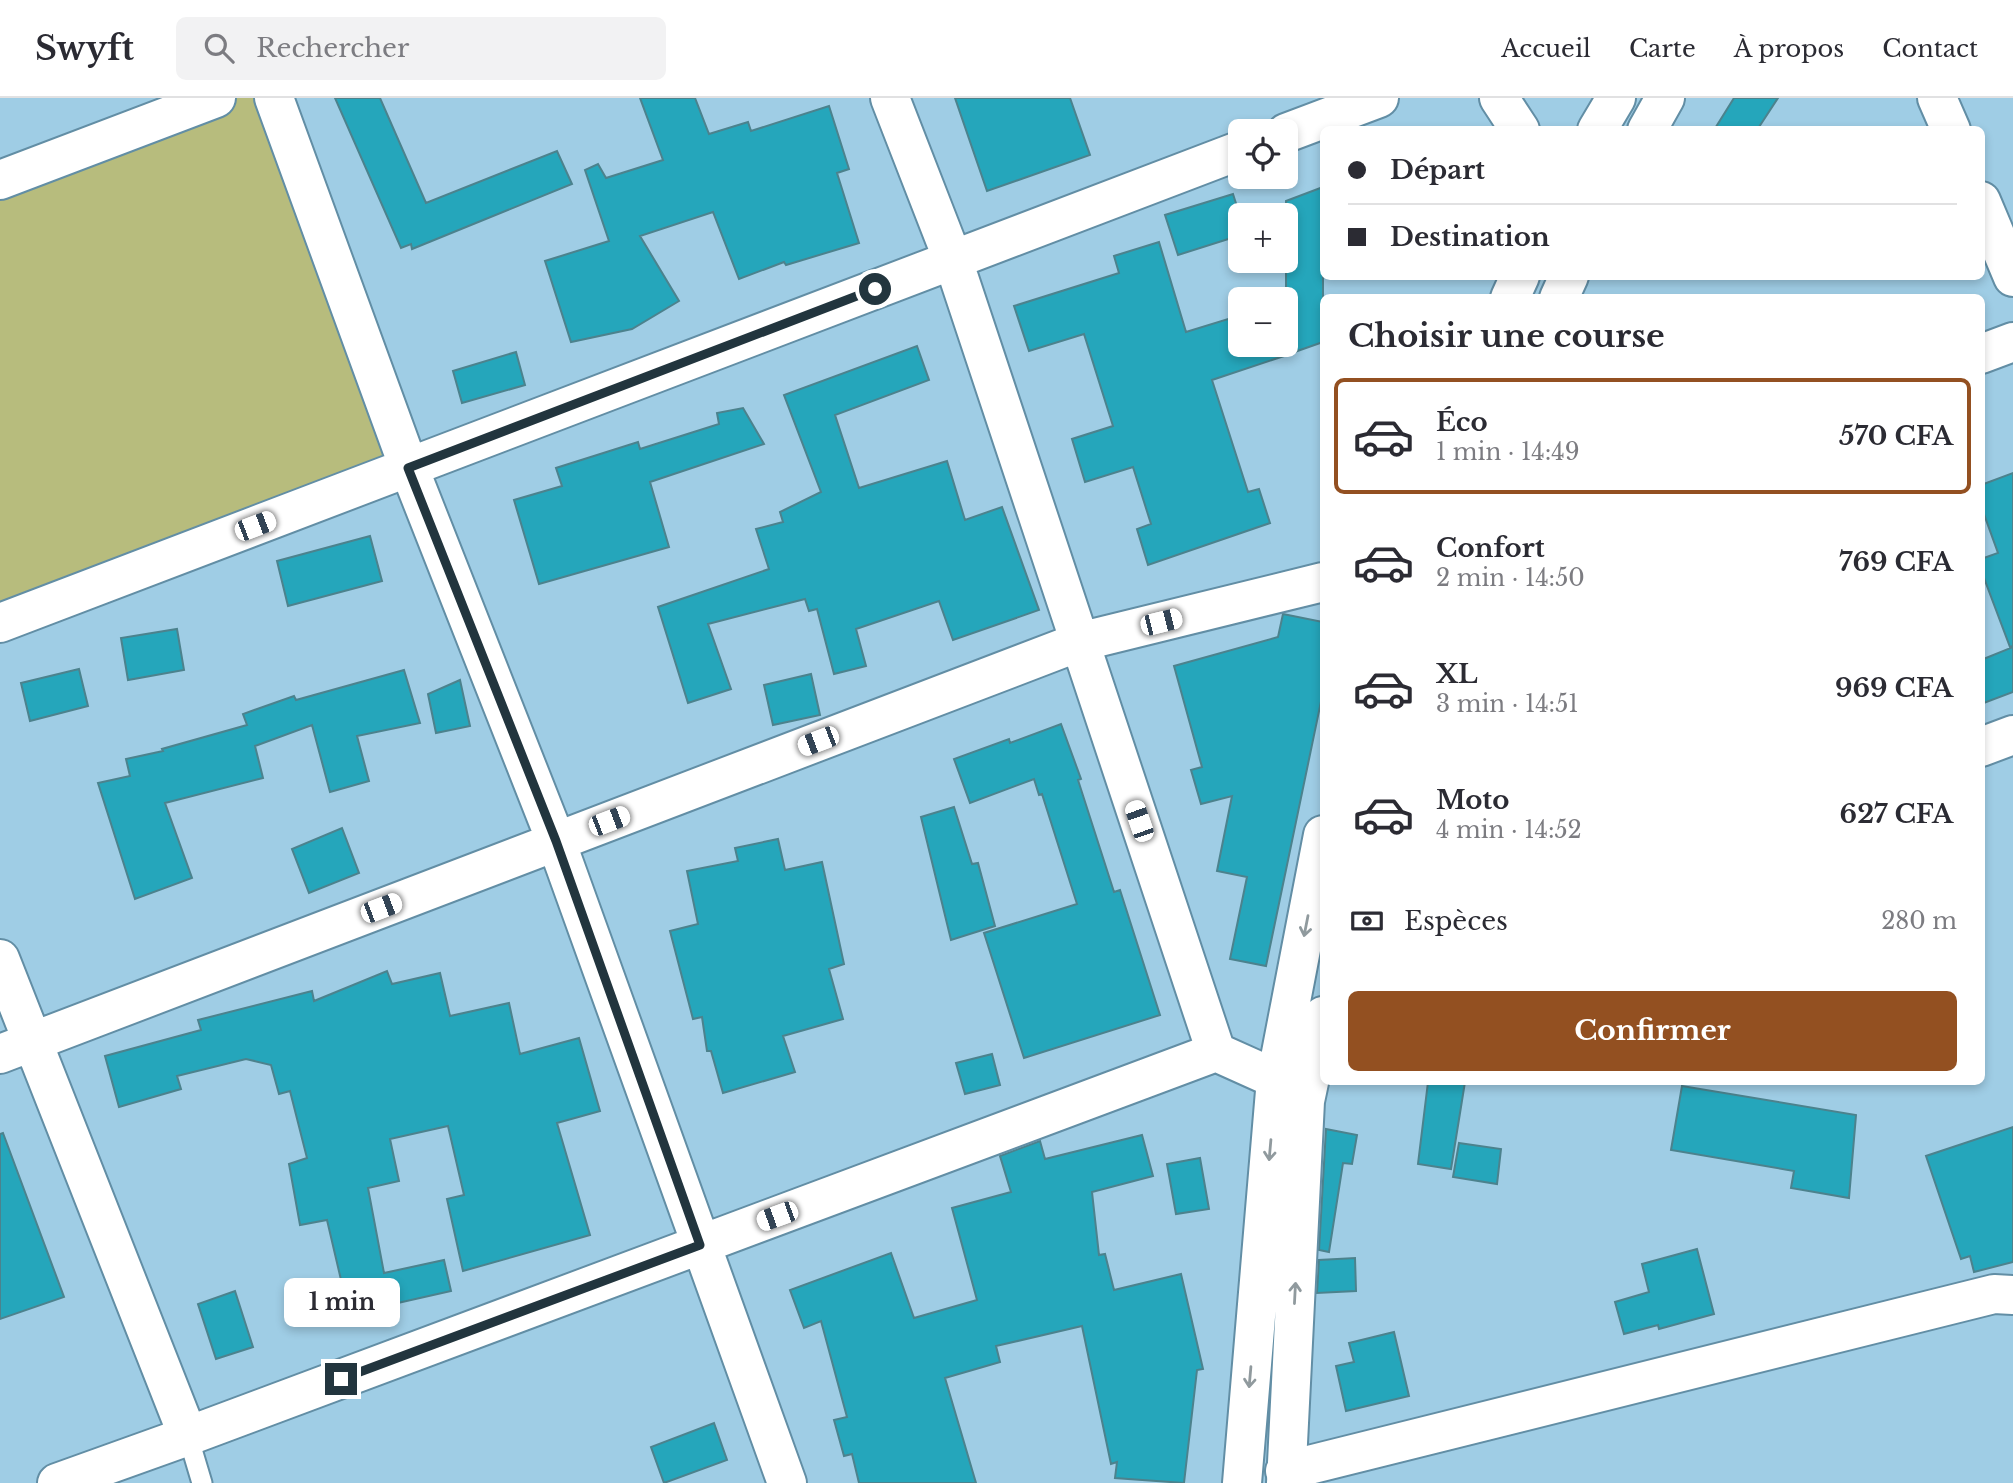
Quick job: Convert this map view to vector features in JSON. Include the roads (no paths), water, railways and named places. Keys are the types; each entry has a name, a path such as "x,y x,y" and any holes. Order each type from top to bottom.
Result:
{"street":[{"path":"0,180 216,98"},
{"path":"274,98 408,468 556,841 787,1483"},
{"path":"890,98 953,260 1216,1052"},
{"path":"1298,128 1379,98"},
{"path":"1499,98 1517,126"},
{"path":"1599,126 1616,98"},
{"path":"1649,126 1665,98"},
{"path":"1937,98 1949,126"},
{"path":"0,623 1228,155"},
{"path":"1985,210 2013,276"},
{"path":"1985,352 2013,342"},
{"path":"16,1048 1079,642 1320,583"},
{"path":"1985,746 2013,735"},
{"path":"1238,1482 1276,1079 1320,851"},
{"path":"0,959 16,1048 188,1436"},
{"path":"1320,1030 1305,1101 1285,1477 1994,1294 2013,1295"},
{"path":"57,1483 1216,1052 1276,1079"}],"lane":[{"path":"188,1436 202,1483"}]}
